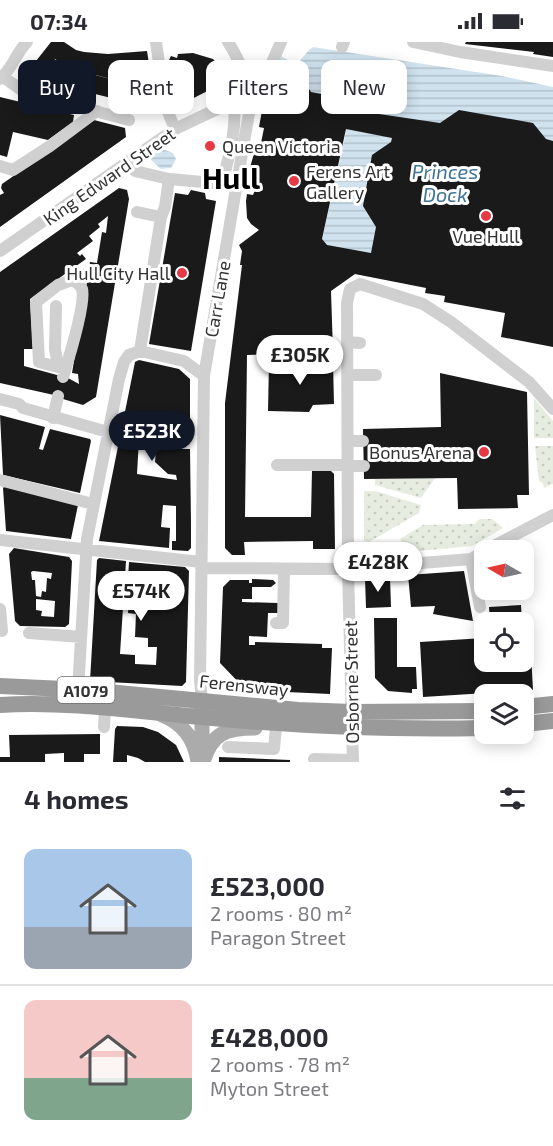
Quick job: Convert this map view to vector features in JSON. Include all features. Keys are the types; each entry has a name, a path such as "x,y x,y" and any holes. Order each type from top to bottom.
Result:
{"highway":[{"name":"Ferensway","path":"0,686 78,690 202,709 283,725 474,712"},
{"name":"Ferensway","path":"0,705 38,704 158,713 202,709 298,710 352,720 474,727"},
{"path":"534,706 553,704"},
{"path":"534,723 553,721"}],"main road":[{"path":"201,762 202,709"},
{"path":"158,713 175,721 183,728 193,741 201,762"},
{"path":"201,762 210,745 226,731 283,725"}],"street":[{"path":"156,42 165,105 175,129"},
{"name":"Carr Lane","path":"228,42 237,60"},
{"path":"273,60 282,42"},
{"path":"413,42 462,47 553,66"},
{"path":"22,44 1,78 26,93 129,120"},
{"path":"0,166 13,170 97,111"},
{"name":"King Edward Street","path":"0,251 175,129 207,114"},
{"path":"128,162 135,171 170,179 229,184 235,114"},
{"name":"Carr Lane","path":"202,709 200,683 204,376 229,184 248,114"},
{"path":"140,351 161,217 170,179"},
{"path":"137,212 161,217"},
{"path":"72,280 78,283 82,290 82,301 62,371 39,362 36,302 58,285 72,280"},
{"name":"Osborne Street","path":"353,761 348,569 348,375 354,342 347,303 350,289 360,284 423,304 451,322 529,382 553,409"},
{"path":"56,306 55,349 62,371"},
{"path":"78,690 86,549 93,504 124,362 129,355 140,351 184,361 204,376"},
{"path":"348,375 376,375"},
{"path":"53,418 58,396"},
{"path":"0,399 14,402 23,408 53,418 108,432"},
{"path":"348,441 363,441"},
{"path":"277,465 364,466"},
{"path":"2,480 93,504"},
{"path":"506,540 553,515"},
{"path":"0,540 201,565 284,569 348,569 474,557"},
{"path":"471,559 480,607"},
{"path":"276,623 283,623 284,569"},
{"path":"0,609 2,631"},
{"path":"29,633 81,639"},
{"path":"104,727 105,708"},
{"path":"228,747 274,748 283,725"},
{"path":"314,759 353,761"}],"shaded area":[{"path":"534,398 553,421 553,438 534,438"},
{"path":"535,446 553,446 553,484 544,488 543,483 539,481"},
{"path":"435,478 421,498 375,485 375,479"},
{"path":"364,491 375,491 421,505 419,513 369,542 364,541"},
{"path":"480,519 492,519 503,528 482,540 474,540 472,546 408,552 400,539 423,525 474,524"}],"water":[{"name":"Princes Dock","path":"313,47 398,60 321,60 321,114 407,114 407,61 502,76 553,87 553,310 316,267 346,132 345,129 290,118 289,114 309,114 309,60 300,60"},
{"path":"157,147 173,153 176,159 171,168 161,169 151,160 150,153"}],"building":[{"path":"51,42 64,42 84,52 108,54 147,51 148,60 108,60 108,78 96,75 96,60 37,60"},
{"path":"466,42 553,42 553,57 533,54 534,52 465,44"},
{"path":"193,53 214,60 206,60 206,92 194,98 194,60 169,60 171,56 177,58 178,54"},
{"path":"96,75 108,78 108,97 96,94"},
{"path":"309,89 311,92 321,94 321,114 379,114 440,123 459,110 533,123 546,139 553,141 553,347 501,337 505,313 444,302 445,296 425,293 426,288 355,274 331,291 333,352 247,355 245,517 311,517 312,470 330,470 334,474 335,549 313,549 313,541 244,542 245,555 232,555 225,548 225,403 242,265 240,265 242,251 239,245 259,230 247,218 246,201 247,194 253,195 255,190 252,189 254,172 249,171 257,143 261,143 264,128 259,127 261,114 309,114","holes":["346,129 392,138 391,142 372,155 363,206 376,227 371,253 327,245 322,239"]},
{"path":"0,97 18,101 18,114 74,115 73,122 48,140 13,132 7,157 0,155"},
{"path":"94,120 125,128 126,137 0,227 0,195 4,193 1,188 2,184"},
{"path":"119,188 127,190 129,199 96,397 83,405 63,399 63,397 0,383 0,272","holes":["108,216 106,233 102,232 97,263 90,262 72,373 78,374 79,384 68,378 24,366 24,349 33,349 30,299 86,259 82,254 80,256 77,253 93,241 89,236"]},
{"name":"Hull City Hall","path":"191,190 205,193 206,199 216,201 191,351 149,344 175,193 188,195"},
{"path":"139,360 179,369 190,379 190,442 139,439 137,474 177,480 176,475 168,474 155,462 156,449 190,449 191,548 188,551 172,550 172,541 176,541 176,506 163,505 161,527 170,528 169,548 99,541 135,362"},
{"path":"269,362 333,362 334,404 313,405 309,412 268,411"},
{"name":"Bonus Arena","path":"440,373 527,392 529,495 517,495 518,508 458,509 457,478 364,479 363,429 441,427"},
{"path":"0,415 45,427 39,449 43,450 50,429 90,439 80,493 3,475"},
{"path":"5,486 78,505 71,539 6,531 3,488"},
{"path":"14,548 69,557 72,561 69,624 65,627 20,626 15,621 9,554","holes":["31,572 52,573 51,579 47,578 46,592 42,591 41,597 36,596 35,580 32,580","36,599 55,601 54,617 41,616 42,611 36,610"]},
{"path":"99,558 126,561 120,654 135,655 135,664 156,665 157,647 148,647 148,638 135,637 136,614 128,613 129,562 185,567 189,571 186,682 182,686 90,681 97,560"},
{"path":"464,571 473,621 433,614 435,606 411,607 408,575"},
{"path":"390,577 391,607 366,608 365,578"},
{"path":"252,579 273,580 276,583 271,587 252,587 252,599 242,599 242,602 278,603 278,613 268,613 267,637 249,636 249,645 255,645 255,642 322,644 322,648 332,648 330,694 246,690 220,663 223,587 230,580 249,580 249,583 252,583"},
{"path":"521,605 521,612 489,612 489,607"},
{"path":"374,618 397,618 397,667 416,667 417,689 412,689 412,693 388,691 375,678"},
{"path":"474,639 474,672 532,672 533,684 474,684 474,694 423,697 420,642"},
{"path":"117,726 143,727 158,732 176,745 184,762 145,762 127,755 127,762 113,762"},
{"path":"100,734 100,754 84,754 84,762 64,762 64,753 45,754 45,762 0,762 0,757 10,757 9,735"},
{"path":"219,757 290,760 290,762 219,762"}],"place":[{"name":"Queen Victoria","path":"210,146"},
{"name":"Ferens Art Gallery","path":"294,181"},
{"name":"Vue Hull","path":"486,216"},
{"name":"Hull City Hall","path":"182,273"},
{"name":"Bonus Arena","path":"484,452"}],"district":[{"name":"Hull","path":"231,177"}]}
